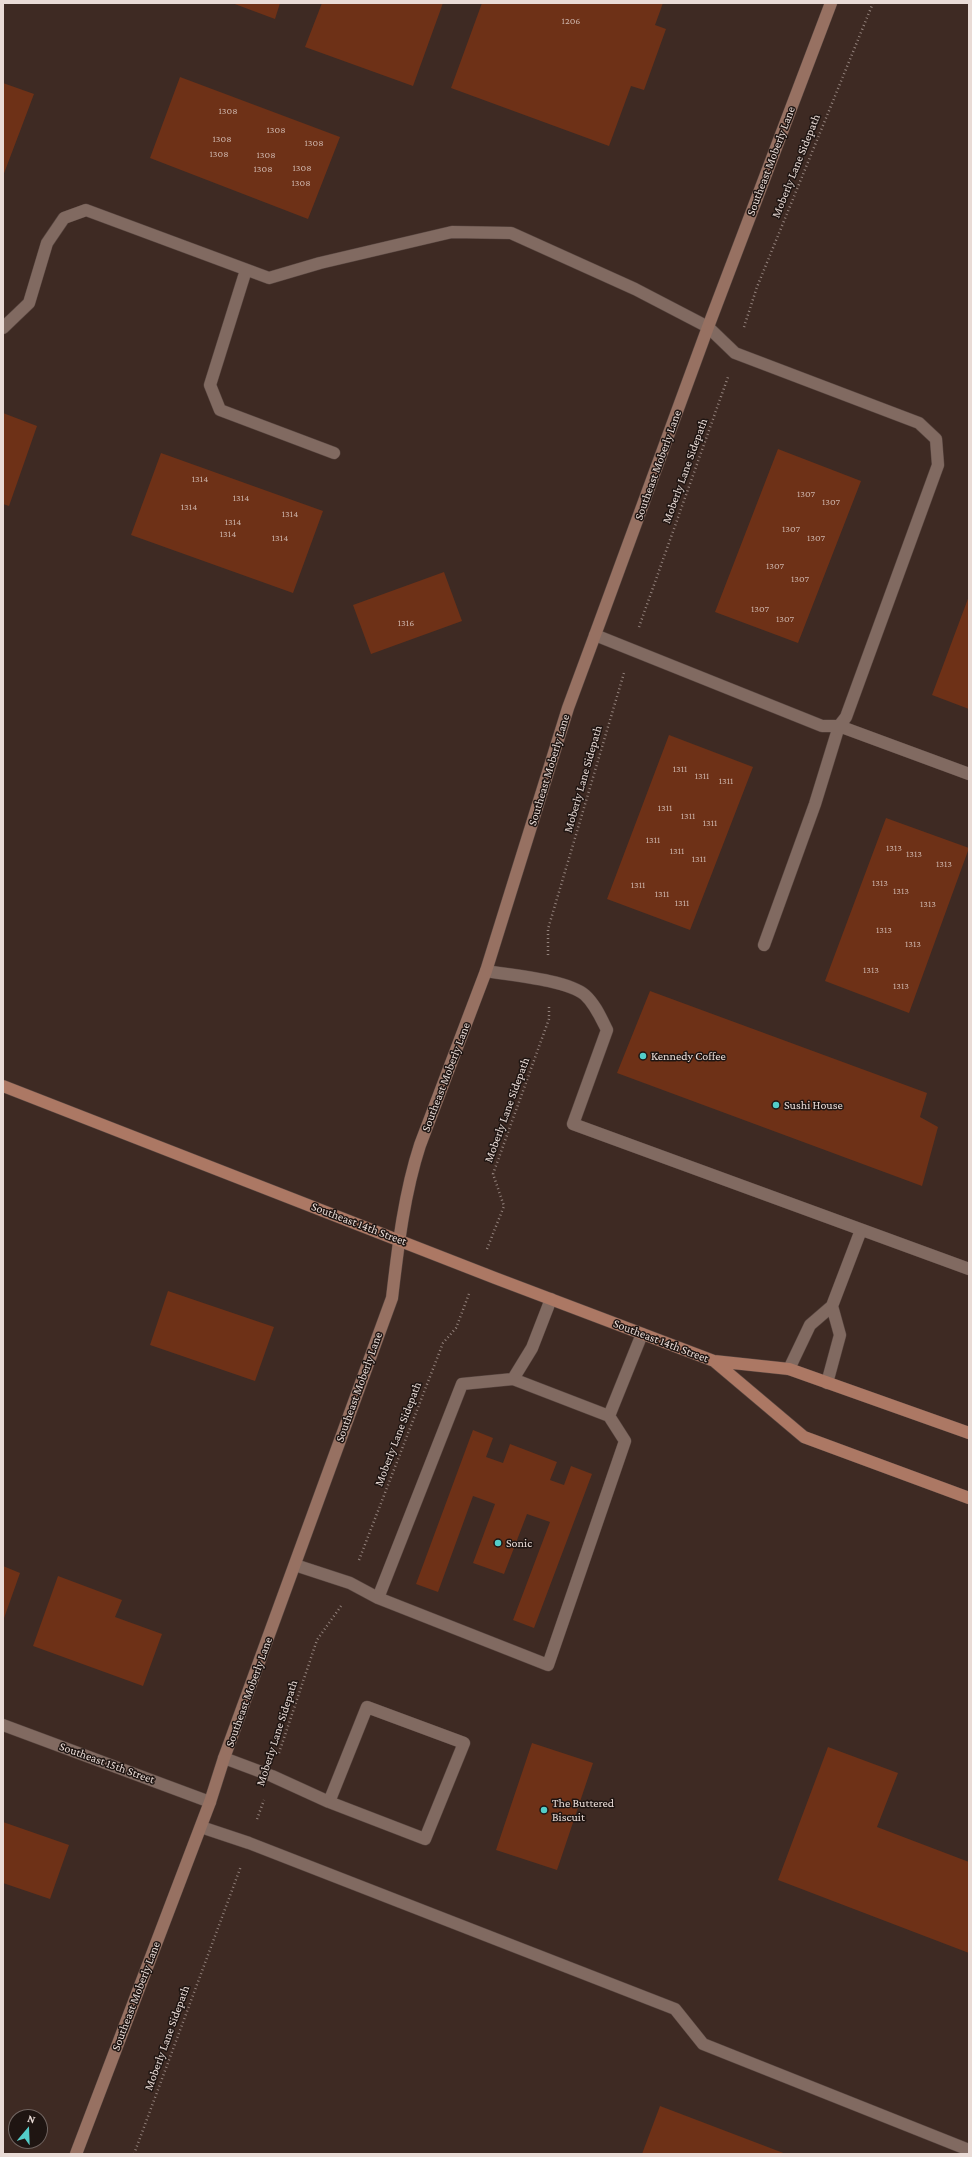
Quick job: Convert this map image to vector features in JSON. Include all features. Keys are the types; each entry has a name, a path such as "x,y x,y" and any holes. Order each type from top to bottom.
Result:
{"main road":[{"name":"Southeast 14th Street","path":"3,1086 714,1361 789,1369 969,1433"},
{"name":"Southeast 14th Street","path":"714,1361 804,1437 969,1498"}],"street":[{"name":"Southeast Moberly Lane","path":"76,2154 201,1827 224,1758 296,1565 392,1298 399,1240 414,1163 486,970 568,708 708,327 831,3"},
{"path":"3,328 28,303 47,243 64,218 86,210 268,278 320,263 452,232 511,234 636,289 708,327 735,353 919,423 936,439 938,465 846,717 839,726 815,804 764,945"},
{"path":"246,270 210,385 220,410 334,453"},
{"path":"595,635 822,726 839,726 969,774"},
{"path":"486,970 560,984 585,995 597,1012 607,1030 573,1124 969,1269"},
{"path":"789,1369 810,1325 832,1306 861,1230"},
{"path":"513,1379 532,1348 551,1299"},
{"path":"827,1383 840,1335 832,1306"},
{"path":"609,1416 642,1334"},
{"path":"296,1565 350,1583 378,1598 548,1665 625,1441 609,1416 513,1379 462,1384 378,1598"},
{"path":"224,1758 272,1776 330,1802 425,1839 464,1743 367,1707 330,1802"},
{"name":"Southeast 15th Street","path":"3,1725 210,1802"},
{"path":"201,1827 249,1842 675,2009 703,2044 969,2150"}],"path":[{"name":"Moberly Lane Sidepath","path":"548,955 548,929 632,650 757,287 872,3"},
{"name":"Moberly Lane Sidepath","path":"504,1206 493,1174 549,1019"},
{"name":"Moberly Lane Sidepath","path":"134,2154 249,1842 317,1640 342,1605 443,1342 456,1328"}],"building":[{"path":"232,3 280,3 275,19"},
{"path":"322,3 443,3 413,86 305,47"},
{"path":"482,3 663,3 655,25 666,29 644,90 631,86 609,146 451,88"},
{"path":"180,77 340,137 308,219 150,158"},
{"path":"3,83 34,94 3,176"},
{"path":"3,413 37,426 9,506 3,504"},
{"path":"778,449 861,481 798,643 715,612"},
{"path":"161,453 323,511 293,593 131,535"},
{"path":"444,572 462,621 371,654 353,605"},
{"path":"969,596 969,709 932,695"},
{"path":"669,735 753,767 690,930 607,899"},
{"path":"886,818 969,848 909,1013 825,981"},
{"path":"650,991 927,1093 920,1117 938,1127 922,1186 617,1073"},
{"path":"168,1291 274,1327 255,1381 150,1345"},
{"name":"Sonic","path":"473,1430 493,1438 486,1457 503,1463 510,1444 557,1462 550,1480 564,1485 571,1466 592,1474 534,1628 513,1620 550,1522 527,1514 504,1574 473,1563 495,1504 473,1496 438,1592 416,1584"},
{"path":"3,1566 20,1573 3,1621"},
{"path":"58,1576 122,1600 115,1617 162,1634 143,1686 33,1646"},
{"path":"532,1743 593,1763 557,1870 496,1850"},
{"path":"828,1747 898,1773 877,1827 969,1862 969,1953 778,1880"},
{"path":"3,1822 69,1845 50,1899 3,1883"},
{"path":"660,2106 786,2154 642,2154"}],"place":[{"name":"Kennedy Coffee","path":"643,1056"},
{"name":"Sushi House","path":"776,1105"},
{"name":"Sonic","path":"498,1543"},
{"name":"The Buttered Biscuit","path":"544,1810"}]}
